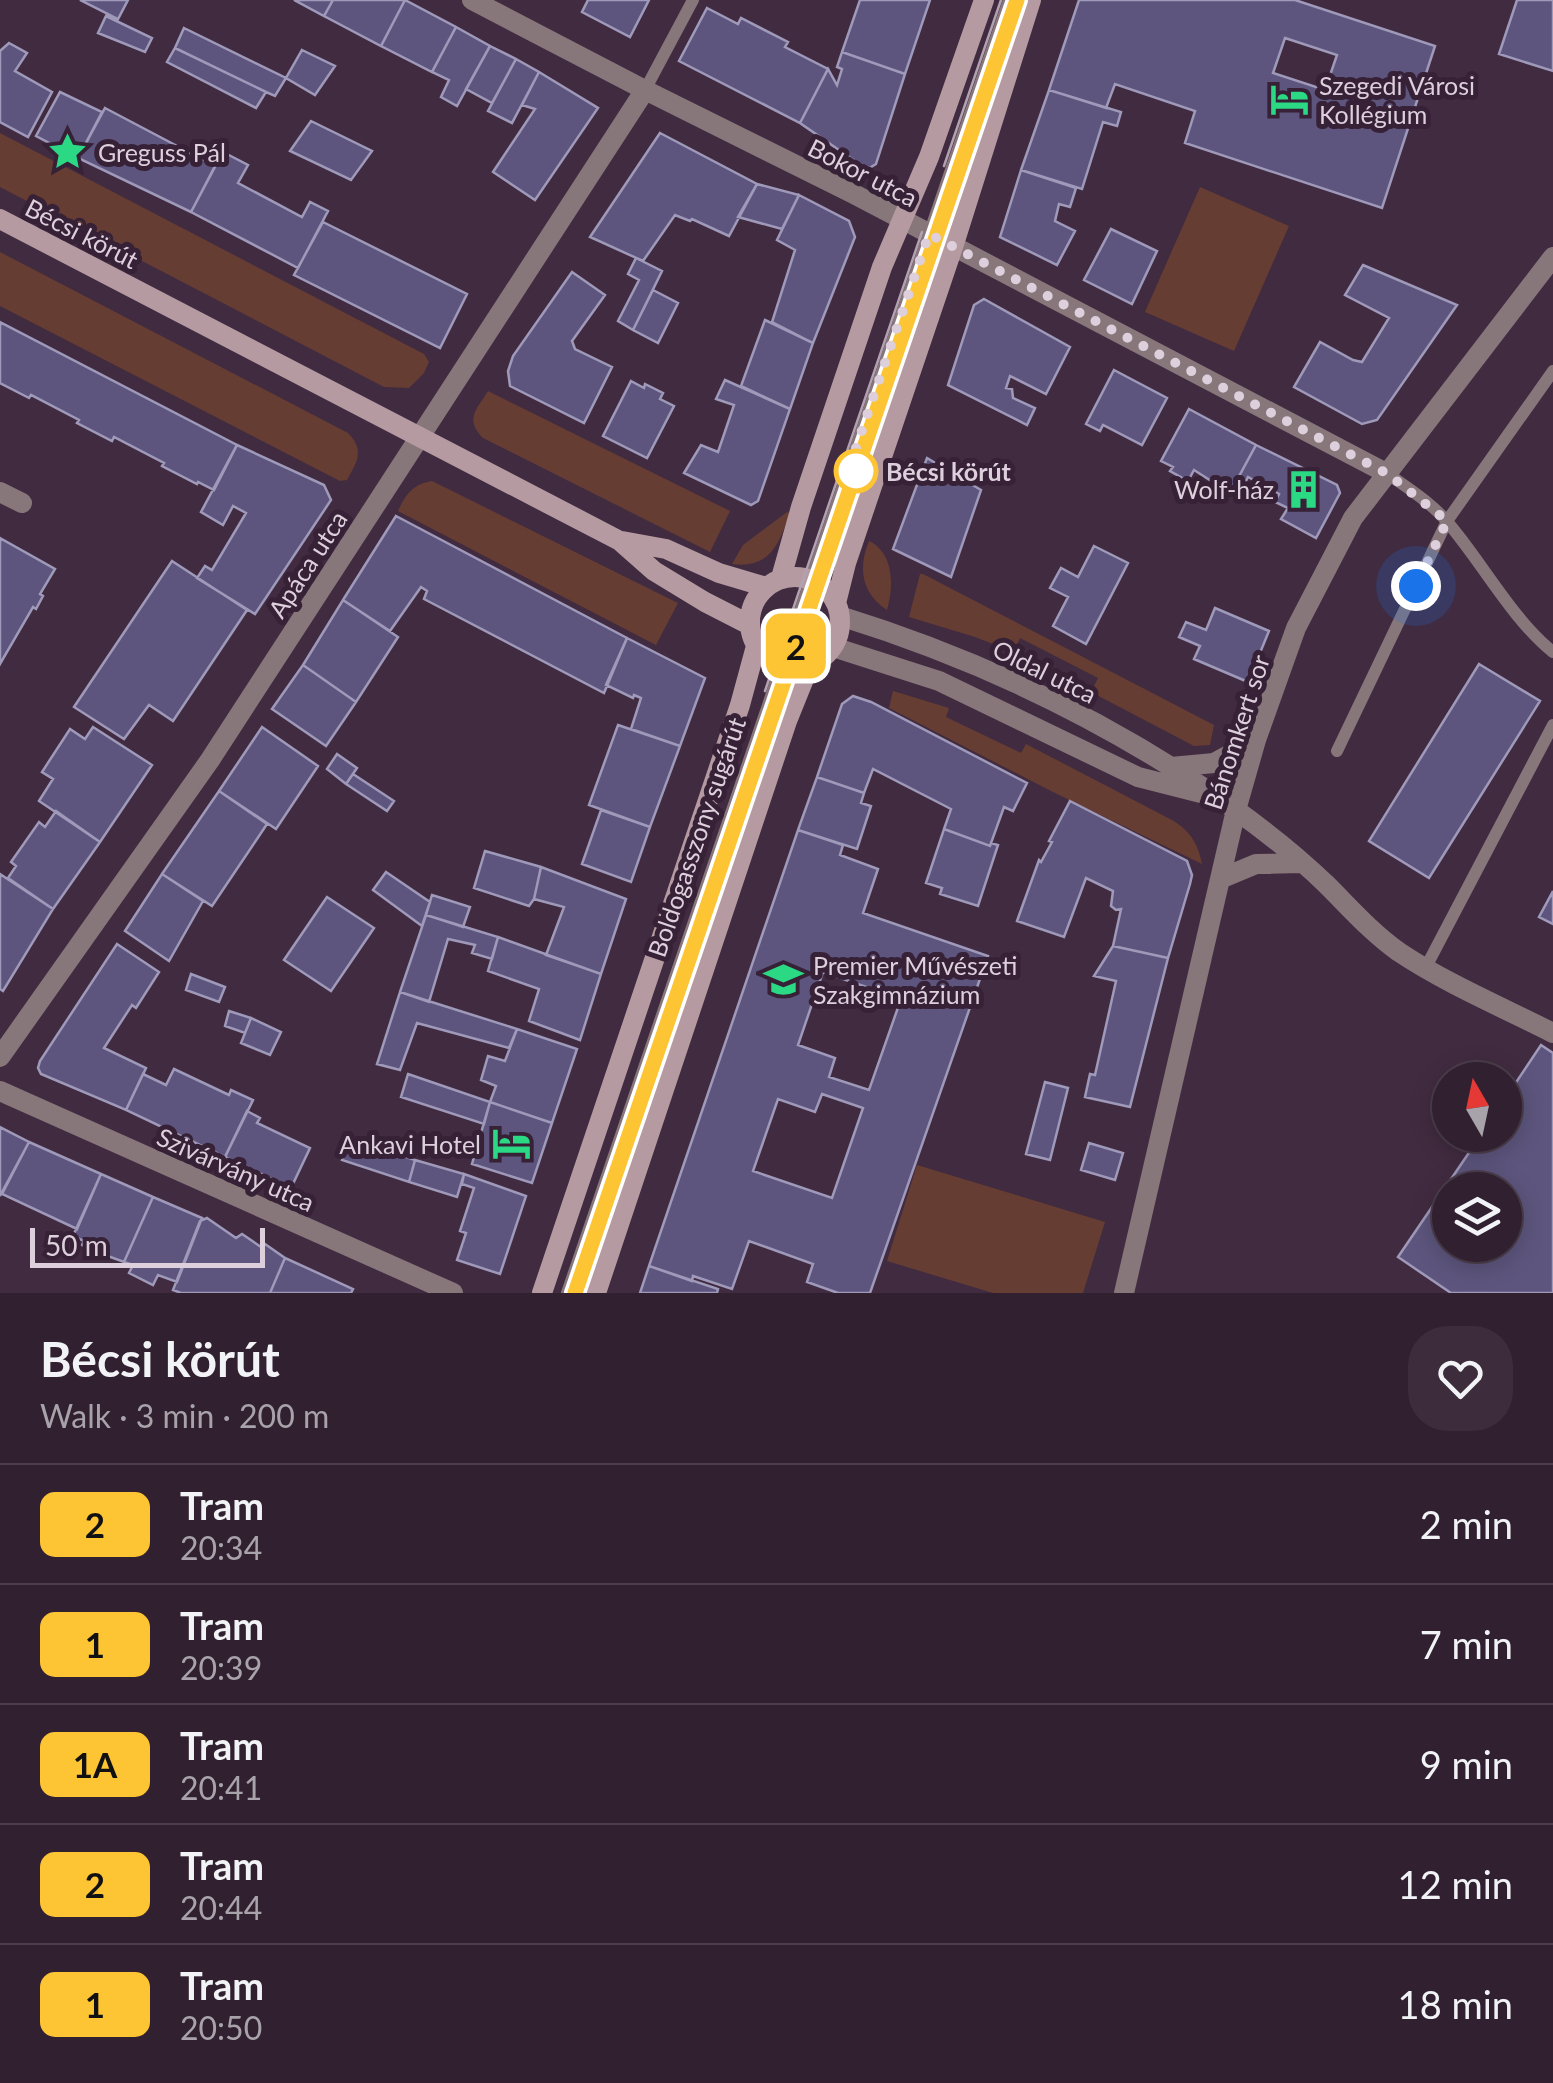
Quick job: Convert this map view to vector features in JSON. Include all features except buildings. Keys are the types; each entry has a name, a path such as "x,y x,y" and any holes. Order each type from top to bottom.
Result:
{"street":[{"name":"Bokor utca","path":"472,0 1388,474"},
{"path":"773,583 870,304 929,156 984,0"},
{"path":"782,665 799,666 819,660 832,646 840,626 838,609 846,563 953,247 1031,0"},
{"name":"Apáca utca","path":"0,1057 210,760 645,90"},
{"name":"Bécsi körút","path":"0,219 620,541 654,571 753,635 774,662 782,665"},
{"name":"Bánomkert sor","path":"1124,1293 1236,810 1296,628 1353,518 1553,257"},
{"path":"0,492 22,503"},
{"name":"Bécsi körút","path":"620,541 666,549 720,573 773,583 792,576 811,580"},
{"path":"811,580 826,588 838,609"},
{"name":"Boldogasszony sugárút","path":"542,1293 740,706 753,635 750,610 756,598 773,583"},
{"name":"Oldal utca","path":"838,609 967,660 1130,741 1236,810 1398,951 1553,1033"},
{"name":"Oldal utca","path":"832,646 938,681 1138,777 1216,797"},
{"name":"Boldogasszony sugárút","path":"596,1293 810,664"},
{"path":"1171,767 1214,763 1256,740"},
{"path":"1220,879 1256,864 1301,863"},
{"name":"Szivárvány utca","path":"0,1091 453,1293"}],"lane":[{"path":"645,90 693,0"},
{"name":"Boldogasszony sugárút","path":"567,1293 1009,0"},
{"path":"1337,751 1447,521 1553,371"},
{"path":"1388,474 1447,521 1519,616 1553,652"},
{"path":"1426,968 1553,724"}],"shaded area":[{"path":"0,133 424,354 429,362 424,373 409,388 384,387 0,187"},
{"path":"1200,187 1289,226 1234,351 1145,312"},
{"path":"0,252 348,433 358,451 347,480 340,481 0,306"},
{"path":"488,391 730,511 710,552 483,438 473,420"},
{"path":"432,481 678,603 656,645 398,511 411,491"},
{"path":"790,513 786,524 771,552 756,562 732,564 743,545"},
{"path":"869,541 888,562 891,591 887,610 872,596 864,579"},
{"path":"920,574 1214,725 1210,745 1194,746 1091,692 1098,678 1020,638 1014,652 909,617"},
{"path":"893,691 949,708 946,717 1021,753 1026,744 1172,820 1192,838 1202,864 889,708"},
{"path":"917,1165 1105,1222 1083,1293 993,1293 887,1261"}],"tram line":[{"path":"944,166 1001,0"},
{"path":"575,1293 1017,0"},
{"name":"2","path":"575,1293 1017,0"},
{"path":"765,691 922,232"}],"place":[{"name":"Szegedi Városi Kollégium","path":"1289,99"},
{"name":"Greguss Pál","path":"68,152"},
{"name":"Bécsi körút","path":"856,471"},
{"name":"Wolf-ház","path":"1304,489"},
{"name":"Premier Művészeti Szakgimnázium","path":"783,979"},
{"name":"Ankavi Hotel","path":"511,1144"}],"route":[{"path":"856,471 844,483 929,234 1388,474 1416,494 1447,521 1416,586"}]}
